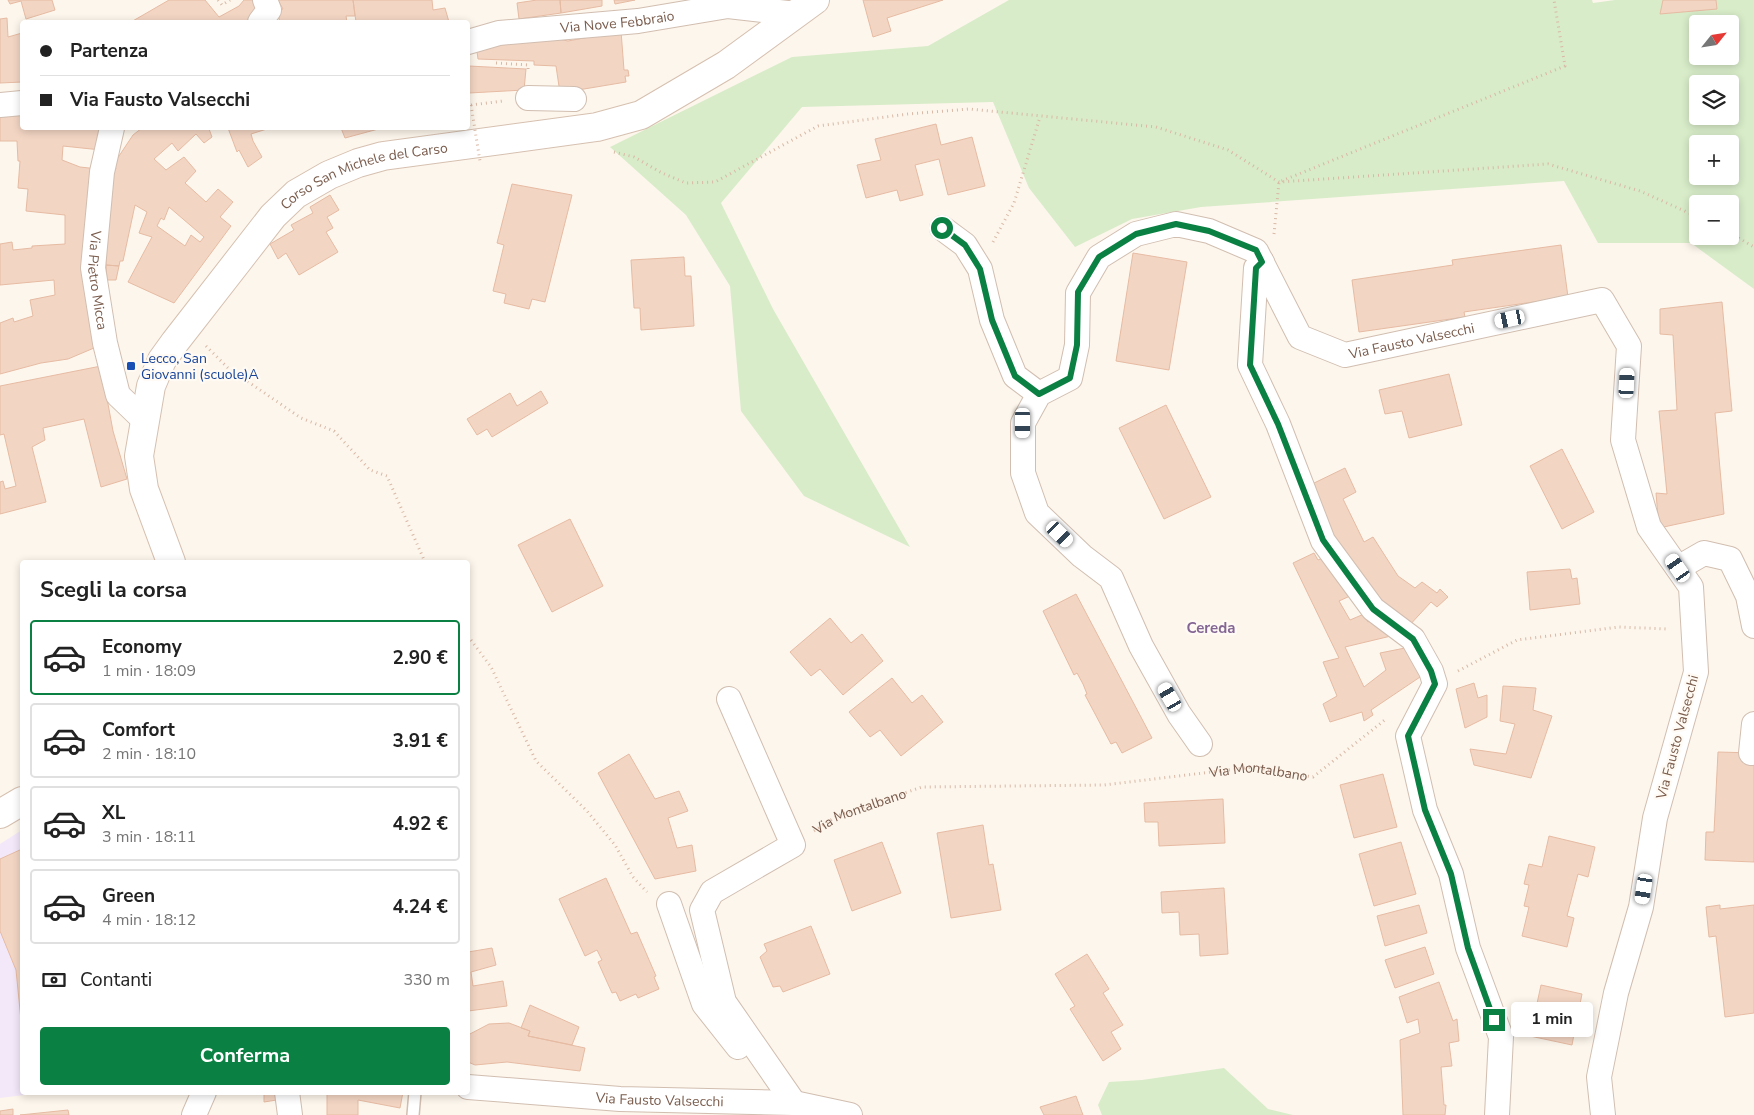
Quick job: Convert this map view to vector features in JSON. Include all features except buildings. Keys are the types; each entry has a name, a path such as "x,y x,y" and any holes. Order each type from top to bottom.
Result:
{"main road":[{"name":"Corso San Michele del Carso","path":"170,560 144,489 139,456 151,386 156,372 175,342 273,216 296,194 329,175 358,163 383,156 597,127 634,117 662,105 710,76 805,7"},
{"path":"0,814 20,802"}],"street":[{"path":"262,20 269,10 265,0"},
{"name":"Via Nove Febbraio","path":"470,41 499,33 638,21 728,6 805,7"},
{"path":"528,98 574,99"},
{"path":"0,105 20,103"},
{"name":"Via Pietro Micca","path":"112,130 102,172 93,268 104,343 118,395 144,420"},
{"name":"Via Fausto Valsecchi","path":"1039,394 1070,378 1077,345 1078,292 1099,257 1136,234 1176,224 1209,231 1256,250 1300,337 1345,355 1602,300 1629,346 1624,440 1649,527 1691,587 1696,672 1655,818 1641,907 1616,994 1599,1077 1603,1115"},
{"path":"942,228 965,245 980,269 992,320 1015,376 1039,394 1023,423 1023,473 1037,513 1082,556 1112,578 1140,646 1200,744"},
{"path":"1266,269 1256,268 1250,365 1278,424 1323,540 1373,609 1413,639 1431,671 1435,684 1408,736 1425,810 1451,874 1468,948 1501,1037 1497,1115"},
{"path":"1678,568 1704,553 1730,559 1748,596 1754,626"},
{"path":"729,699 793,845 712,892 702,910 724,1002 794,1103"},
{"path":"1751,753 1754,724"},
{"path":"669,904 704,1004 734,1043 794,1103"},
{"name":"Via Fausto Valsecchi","path":"470,1087 620,1099 794,1103 850,1115"},
{"path":"194,1115 203,1095"},
{"path":"287,1095 290,1115"}],"lane":[{"path":"413,1115 414,1095"}],"path":[{"path":"218,0 222,5 230,0"},
{"path":"1279,182 1565,66 1554,0"},
{"path":"480,161 471,105 528,98 528,65 490,62"},
{"path":"634,157 662,173 686,183 715,182 818,126 908,114 969,109 1156,127 1228,150 1279,182 1548,164 1640,191 1689,212"},
{"path":"980,269 1014,203 1040,117"},
{"path":"1266,269 1279,182"},
{"path":"1739,238 1754,247"},
{"path":"175,342 196,336 228,368 301,418 334,431 370,470 387,476 424,560"},
{"path":"1435,684 1516,640 1619,627 1694,630"},
{"path":"470,639 492,667 536,762 587,811 615,845 633,877 654,899 669,904"},
{"name":"Via Montalbano","path":"793,845 836,816 922,787 1104,785 1254,767 1313,777 1391,716"}],"shaded area":[{"path":"20,831 20,1095 24,1095 0,1098 0,844"}],"green space":[{"path":"1009,0 1592,0 1593,3 1615,0 1754,0 1754,289 1694,245 1739,245 1739,195 1689,195 1689,243 1598,243 1564,181 1201,207 1132,219 1075,247 1029,188 993,102 802,107 721,203 773,309 910,547 804,496 741,411 730,286 686,215 610,147 792,57 928,46"},
{"path":"1224,1068 1268,1109 1293,1115 1102,1115 1098,1105 1109,1082 1142,1080"}],"place":[{"name":"Lecco, San Giovanni (scuole)A","path":"131,366"}],"district":[{"name":"Cereda","path":"1211,628"}],"route":[{"path":"942,228 965,245 980,269 992,320 1015,376 1039,394 1070,378 1077,345 1078,292 1099,257 1136,234 1176,224 1209,231 1256,250 1262,262 1256,268 1250,365 1278,424 1323,540 1373,609 1413,639 1431,671 1435,684 1408,736 1425,810 1451,874 1468,948 1494,1020"}]}
